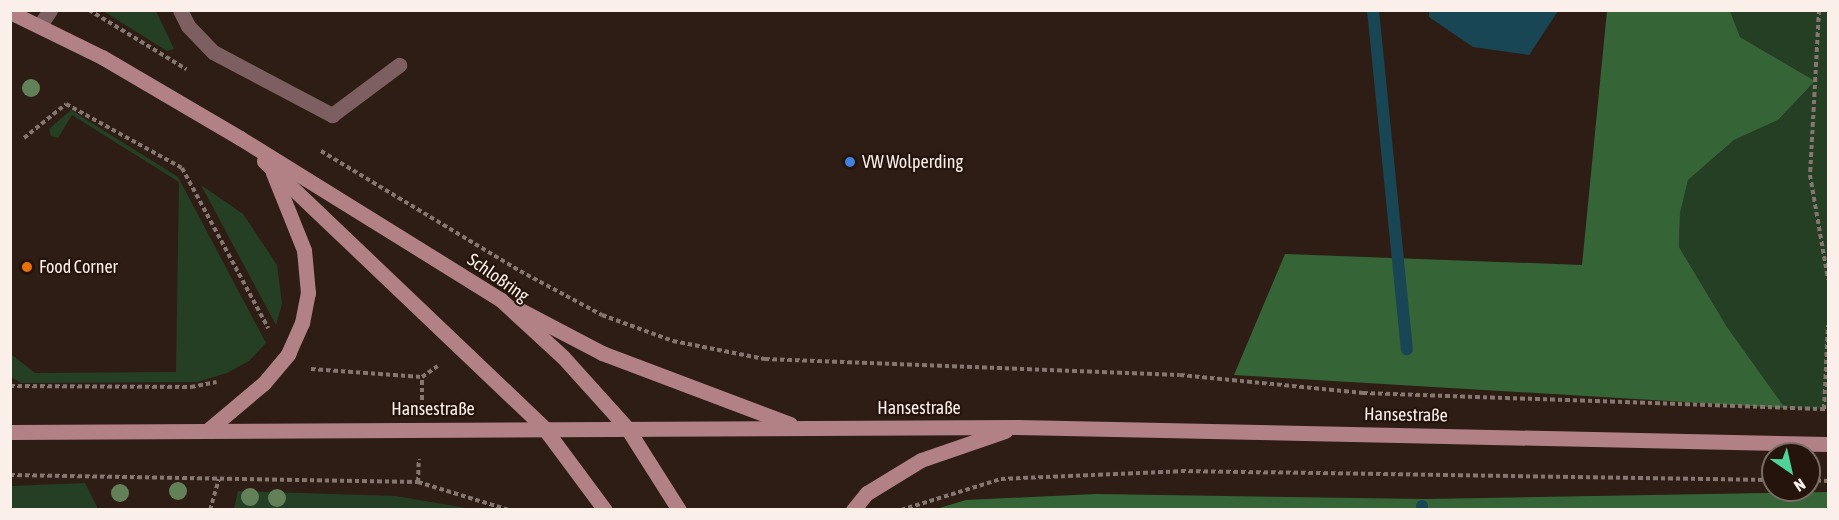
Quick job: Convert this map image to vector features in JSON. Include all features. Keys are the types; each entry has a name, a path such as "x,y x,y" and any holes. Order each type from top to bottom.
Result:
{"main road":[{"name":"Schloßring","path":"10,12 40,25 240,138 501,300 563,357 627,428 680,510"},
{"name":"Schloßring","path":"240,138 544,428 605,510"},
{"path":"208,430 264,382 288,354 302,323 308,293 304,250 271,167"},
{"path":"501,300 602,353 799,428"},
{"path":"853,510 867,493 921,460 1017,427"},
{"name":"Hansestraße","path":"10,432 1017,427 1828,444"}],"lane":[{"path":"40,25 50,10"},
{"path":"180,10 188,27 213,52 332,115 399,65"}],"path":[{"path":"1820,10 1810,175 1828,279"},
{"path":"24,138 66,104 183,168 274,340 288,354 307,369 422,377"},
{"path":"520,271 602,315 673,341 765,359 1180,375 1364,393 1826,409 1828,325"},
{"path":"10,386 190,387 226,379"},
{"path":"901,510 1001,479 1181,471 1761,480"},
{"path":"10,475 418,482 509,510"},
{"path":"210,510 219,479"}],"green space":[{"path":"103,11 156,11 174,49 167,51"},
{"path":"1607,11 1730,11 1740,37 1815,81 1778,120 1734,140 1688,180 1680,213 1679,247 1727,327 1785,408 1234,375 1285,254 1582,265"},
{"path":"1730,11 1828,11 1828,409 1785,408 1727,327 1679,247 1680,212 1688,180 1734,140 1778,120 1815,81 1740,37"},
{"path":"71,110 178,177 266,343 249,361 227,373 197,382 21,383 11,377 12,355 35,373 176,372 179,182 72,115 58,138 51,136 49,129"},
{"path":"201,185 243,214 277,265 282,304 276,325"},
{"path":"85,483 98,509 11,509 11,486"},
{"path":"238,491 396,496 472,509 234,509"},
{"path":"1821,492 1828,492 1828,510 936,509 966,500 1096,494 1425,499 1761,493 1761,502 1821,502"}],"water":[{"path":"1429,10 1558,11 1529,55 1473,47 1429,17"}],"waterway":[{"path":"1373,10 1407,349"}],"place":[{"name":"VW Wolperding","path":"850,162"},
{"name":"Food Corner","path":"27,267"}]}
